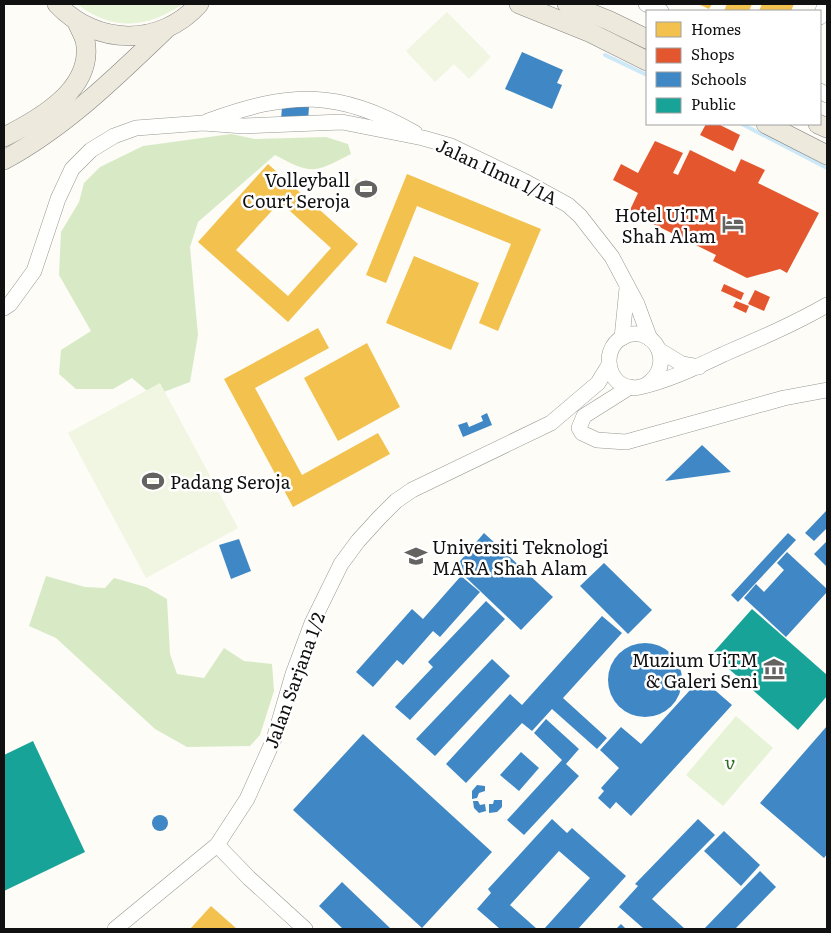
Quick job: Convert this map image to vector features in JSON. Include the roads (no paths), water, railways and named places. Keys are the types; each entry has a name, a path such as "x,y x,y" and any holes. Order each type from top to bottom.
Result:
{"main road":[{"path":"57,4 77,22 105,34 135,37 165,30"},
{"path":"4,160 34,143 98,94 165,30 188,15 199,4"},
{"path":"518,4 591,33 646,60"},
{"path":"567,4 608,20 646,39"},
{"path":"4,137 58,104 79,80 85,61 85,40 77,22"},
{"path":"768,125 827,155"}],"street":[{"path":"646,4 659,10"},
{"path":"203,123 244,108 274,102 317,98 345,102 394,121 423,138"},
{"path":"4,308 10,304 34,271 58,199 72,169 91,150 114,136 136,128 203,123 244,126 342,122 423,138"},
{"name":"Jalan Ilmu 1/1A","path":"423,138 451,146 526,182 568,205 605,246 627,286 655,345"},
{"path":"622,338 627,286"},
{"path":"827,305 767,337 699,367 659,382 630,387 584,416 579,428 588,436 597,440 626,442 775,400 827,390"},
{"path":"630,387 616,379 609,365 611,349 622,338 639,335 682,364 699,367"},
{"path":"646,385 660,370 662,364 655,345"},
{"name":"Jalan Sarjana 1/2","path":"115,929 217,845 247,799 274,739 293,674 312,623 341,564 358,541 396,501 412,490 551,424 598,383 609,365"},
{"path":"217,845 249,878 305,929"}],"waterway":[{"path":"605,55 646,75"},
{"path":"744,125 827,168"}],"place":[{"name":"Volleyball Court Seroja","path":"366,189"},
{"name":"Hotel UiTM Shah Alam","path":"733,224"},
{"name":"Padang Seroja","path":"153,481"},
{"name":"Universiti Teknologi MARA Shah Alam","path":"416,556"},
{"name":"Muzium UiTM & Galeri Seni","path":"774,669"}],"park label":[{"name":"v","path":"730,761"}]}
